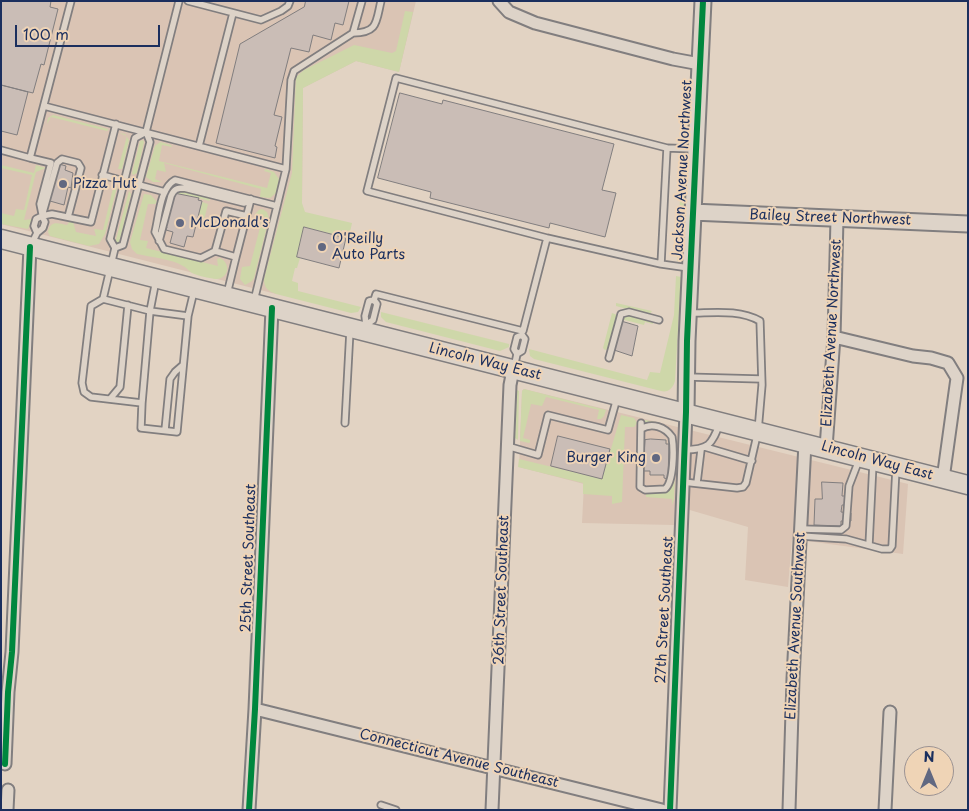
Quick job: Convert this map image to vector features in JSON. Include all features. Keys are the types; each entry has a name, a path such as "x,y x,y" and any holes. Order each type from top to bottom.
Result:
{"main road":[{"name":"Lincoln Way East","path":"1,239 34,240 110,267 195,289 515,362 618,395 968,485"}],"street":[{"path":"499,1 515,15 536,23 673,59 700,64"},
{"name":"Jackson Avenue Northwest","path":"686,412 692,212 703,1"},
{"name":"Bailey Street Northwest","path":"692,212 968,224"},
{"name":"Elizabeth Avenue Northwest","path":"826,448 834,337 837,218"},
{"path":"5,764 34,240"},
{"name":"25th Street Southeast","path":"248,810 256,709 272,308"},
{"path":"834,337 948,363 957,378 943,479"},
{"name":"26th Street Southeast","path":"492,810 510,385 515,362"},
{"name":"27th Street Southeast","path":"670,810 686,412"},
{"name":"Elizabeth Avenue Southwest","path":"789,810 793,679 805,443"},
{"name":"Connecticut Avenue Southeast","path":"256,709 662,810"},
{"path":"886,810 890,712"},
{"path":"7,810 8,790"}],"lane":[{"path":"30,158 71,1"},
{"path":"115,248 123,245 139,185 150,142 146,132 179,1"},
{"path":"188,1 208,4 261,20 281,11 288,6 290,1"},
{"path":"353,33 362,1"},
{"path":"253,303 286,169 291,80 294,71 353,33 365,33 370,30 376,22 381,1"},
{"path":"199,146 233,13"},
{"path":"690,269 547,238 367,191 396,78 667,148 696,150"},
{"path":"44,106 286,169"},
{"path":"42,216 52,214 90,222 116,124"},
{"path":"103,299 115,248 110,240 135,138 146,132"},
{"path":"661,264 667,148"},
{"path":"1,150 51,163 40,204 45,222 34,240"},
{"path":"42,216 57,163 62,159 78,163 81,168 68,217"},
{"path":"102,175 165,192"},
{"path":"236,257 215,251 201,258 164,249 155,232 169,183 175,180 277,206"},
{"path":"159,241 171,196 173,191 178,188 244,203 252,199"},
{"path":"226,296 252,199"},
{"path":"215,251 226,211 247,216"},
{"path":"515,362 522,351 526,339 523,333 547,238"},
{"path":"156,278 150,310 141,428 177,432 188,316 195,289"},
{"path":"345,422 360,328 369,301 374,300 376,294 523,333"},
{"path":"142,403 91,397 84,392 82,383 90,306 103,299 150,310 188,316"},
{"path":"110,399 120,387 128,305"},
{"path":"609,358 621,314 629,312 659,320"},
{"path":"683,482 743,487 746,483 752,461 758,431 761,379 760,321 749,315 725,312 688,313"},
{"path":"165,430 170,379 174,372 183,365"},
{"path":"687,377 761,379"},
{"path":"507,446 538,455 548,415 608,430 618,395"},
{"path":"698,482 703,448 714,438 721,421"},
{"path":"641,426 664,429 672,438 672,477 670,484 665,489 645,490 640,487 641,426"},
{"path":"684,450 703,448 752,461"},
{"path":"846,539 849,486 855,474 867,459"},
{"path":"867,459 869,545"},
{"path":"800,532 846,539 882,549 890,549 892,546 896,466"},
{"path":"800,532 841,530 846,526"},
{"path":"381,805 396,810"}],"shaded area":[{"path":"1,1 416,1 399,72 356,61 303,88 302,203 276,294 1,224"},
{"path":"524,389 908,484 903,554 792,539 788,587 745,580 748,527 676,506 674,525 582,523 584,484 519,467 522,391"}],"green space":[{"path":"405,11 413,12 399,72 356,61 303,88 302,203 305,212 352,223 350,232 342,230 341,236 304,227 297,257 300,258 292,281 298,283 298,291 361,307 358,312 351,313 273,293 266,287 264,279 292,173 296,77 304,70 354,45 392,53 396,51"},
{"path":"53,115 108,130 51,117 47,124 48,118"},
{"path":"127,137 129,140 122,169 118,169"},
{"path":"143,140 137,173 133,175 140,141"},
{"path":"160,142 172,147 162,145 159,161 267,188 271,173 264,171 266,169 274,172 279,179 276,193 270,198 260,197 261,189 164,163 166,172 157,170 155,179 162,182 153,182 146,177 155,146"},
{"path":"682,158 688,161 682,260 677,261"},
{"path":"1,165 34,173 36,165 46,168 36,172 24,220 32,219 28,229 1,224 1,213 14,216 16,209 24,210 32,175 1,168"},
{"path":"114,184 117,187 105,234 99,244 89,246 50,236 49,228 53,224 67,225 70,221 73,222 76,232 96,236 94,229 103,230"},
{"path":"179,190 208,196 210,200 174,193"},
{"path":"129,191 131,194 119,243 116,244 115,243"},
{"path":"144,194 151,195 157,202 155,204 148,204 140,240 148,241 146,248 218,266 217,259 220,258 224,261 227,268 223,277 215,279 197,275 178,264 137,254 132,249 130,242"},
{"path":"202,202 208,204 204,220 202,221 198,219"},
{"path":"262,209 267,212 269,218 254,278 245,285 240,279 242,267 250,266 263,216 254,215"},
{"path":"676,276 681,277 675,381 672,388 668,391 661,391 534,359 530,356 529,349 647,380 650,372 660,373 674,315"},
{"path":"616,303 652,311 649,315 616,306"},
{"path":"381,312 509,344 509,347 500,351 386,322 381,317"},
{"path":"612,313 617,315 608,349 605,350 603,348"},
{"path":"627,315 653,321 653,324 645,322 644,325 621,319"},
{"path":"524,389 606,410 601,419 597,419 599,410 546,397 542,406 531,404 523,438 530,440 530,442 520,441 522,391"},
{"path":"517,390 519,391 518,440 515,438"},
{"path":"621,415 634,418 637,423 634,427 625,427 622,502 612,504 612,496 583,494 583,483 518,467 519,459 602,479"},
{"path":"645,420 664,425 674,433 676,438 675,458 675,445 670,431 660,425 645,424"},
{"path":"675,465 674,499 672,505 672,499 646,497 646,493 665,492 673,485"}],"building":[{"path":"1,1 51,1 50,7 58,9 44,65 41,64 33,93 1,85"},
{"path":"306,1 349,1 343,25 335,23 331,40 313,35 309,52 291,48 274,115 282,117 275,146 277,147 275,158 216,143 240,44 304,7"},
{"path":"1,85 28,92 17,135 1,131"},
{"path":"400,93 442,104 443,100 614,144 602,190 616,193 605,237 550,223 549,228 430,198 431,192 378,178"},
{"name":"Pizza Hut","path":"59,164 66,166 65,170 73,173 71,188 68,187 64,205 50,201"},
{"name":"McDonald's","path":"174,193 199,198 198,200 202,201 193,237 187,236 184,247 170,243 173,232 166,230 167,227 163,226"},
{"name":"O'Reilly Auto Parts","path":"304,227 346,238 339,268 297,257"},
{"path":"621,321 638,326 632,356 614,350"},
{"path":"558,436 610,449 602,479 551,466"},
{"name":"Burger King","path":"645,440 666,440 666,444 669,444 668,479 664,478 664,475 650,475 650,471 643,471"},
{"path":"822,482 843,483 842,496 845,496 845,505 842,505 841,512 851,513 851,521 841,521 841,526 814,525 815,499 822,499"}],"cycle path":[{"path":"670,810 686,412 687,341 703,1"},
{"path":"5,764 12,652 30,247"},
{"path":"249,810 272,308"}],"place":[{"name":"Pizza Hut","path":"63,184"},
{"name":"McDonald's","path":"180,223"},
{"name":"O'Reilly Auto Parts","path":"322,247"},
{"name":"Burger King","path":"656,458"}]}
